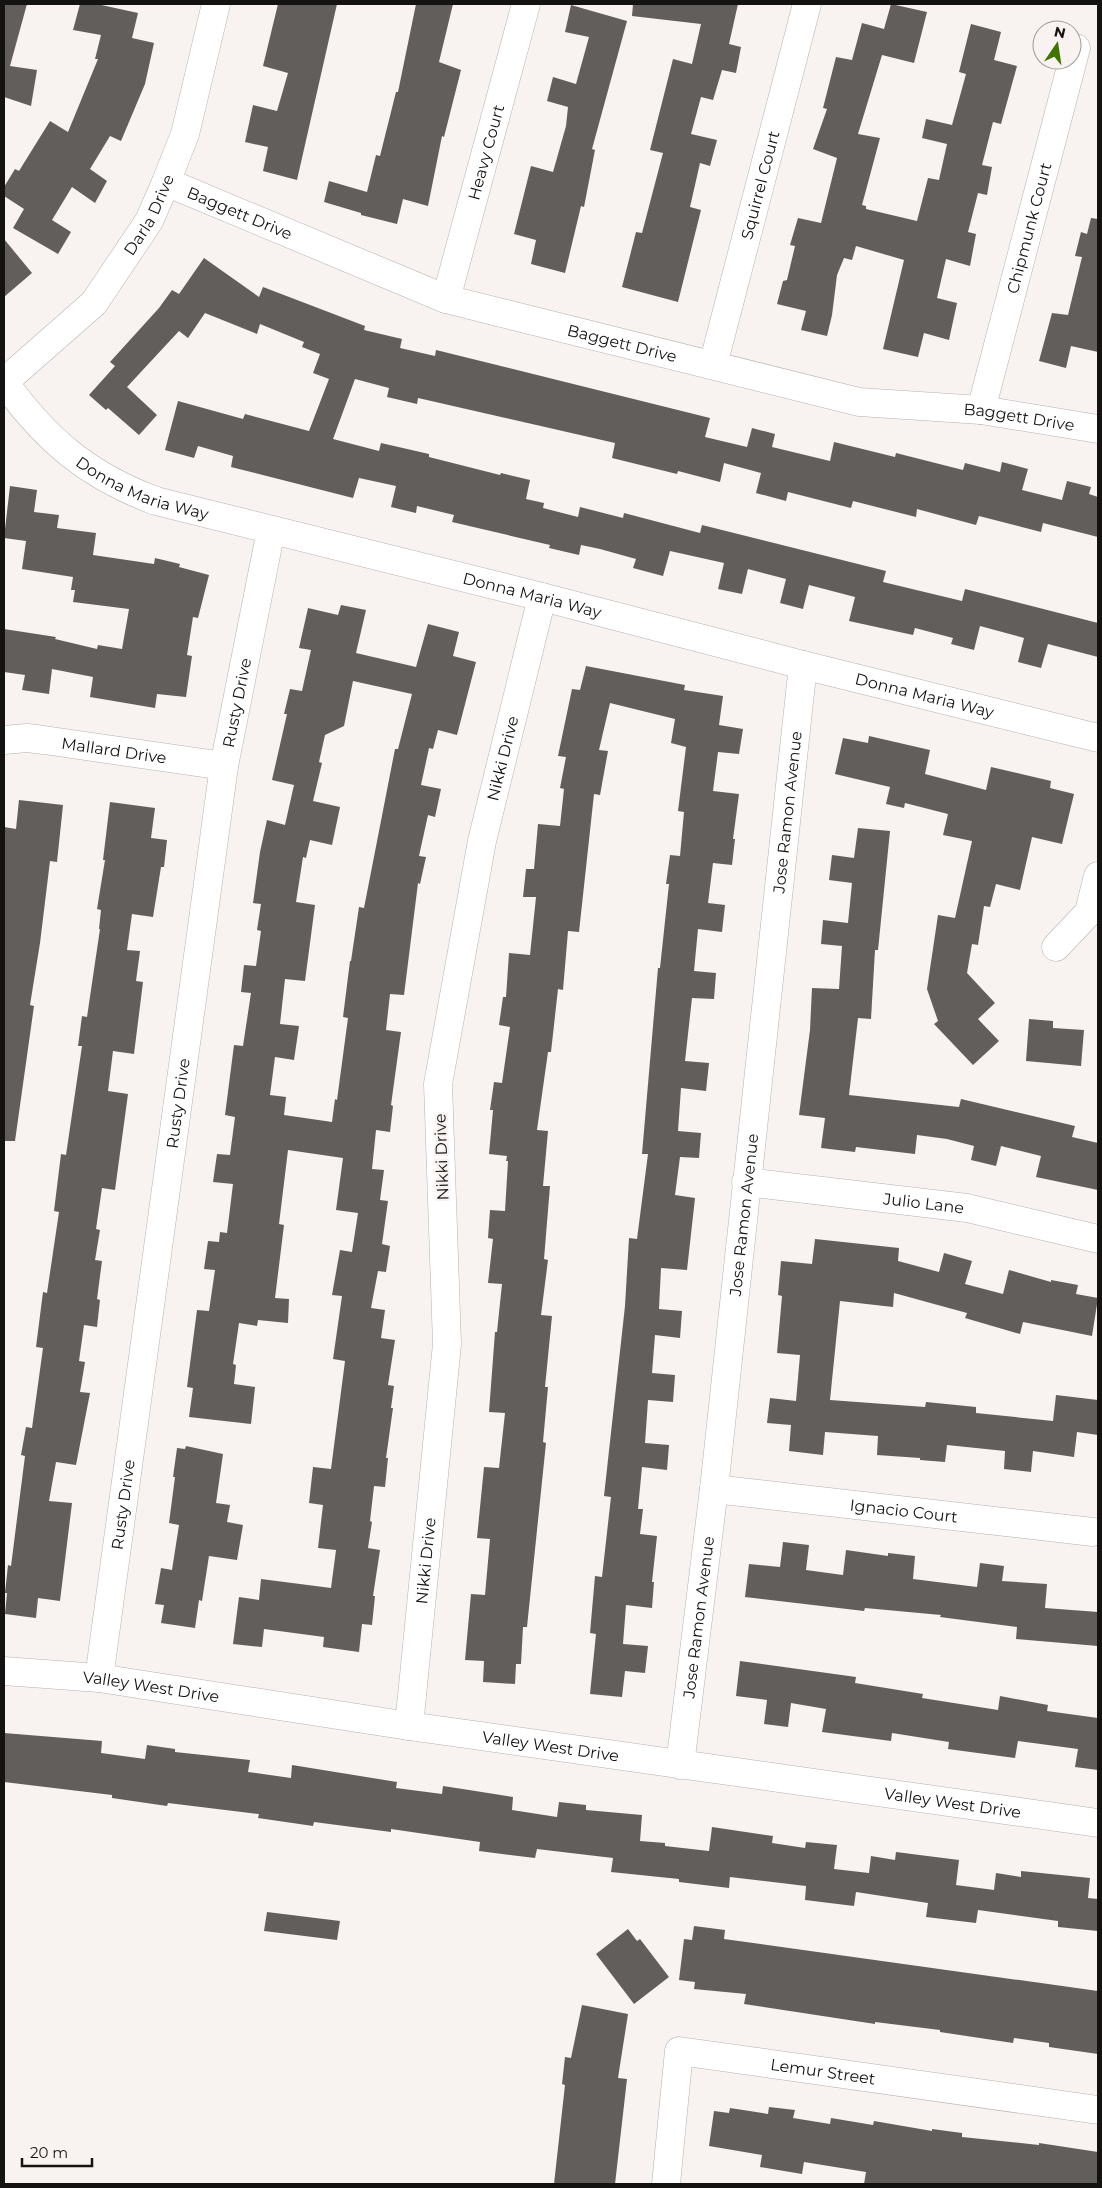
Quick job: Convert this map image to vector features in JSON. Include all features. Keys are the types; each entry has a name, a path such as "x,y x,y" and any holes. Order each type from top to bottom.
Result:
{"street":[{"name":"Darla Drive","path":"4,382 94,303 149,221 184,134 216,4"},
{"name":"Heavy Court","path":"446,299 526,4"},
{"name":"Squirrel Court","path":"713,365 808,4"},
{"name":"Chipmunk Court","path":"981,410 1070,70"},
{"name":"Baggett Drive","path":"166,182 446,299 859,402 981,410 1098,429"},
{"name":"Donna Maria Way","path":"4,382 33,420 49,436 74,457 131,492 181,508 1098,738"},
{"name":"Rusty Drive","path":"99,1678 224,766 271,530"},
{"name":"Nikki Drive","path":"409,1726 447,1344 438,1084 482,841 542,597"},
{"name":"Jose Ramon Avenue","path":"680,1765 714,1489 803,665"},
{"name":"Mallard Drive","path":"4,740 27,738 44,740 224,766"},
{"path":"1056,947 1089,912 1098,876"},
{"name":"Julio Lane","path":"746,1182 967,1208 1098,1239"},
{"name":"Ignacio Court","path":"714,1489 1093,1532"},
{"name":"Valley West Drive","path":"4,1671 99,1678 409,1726 1098,1823"},
{"name":"Lemur Street","path":"666,2184 679,2051 1098,2110"}],"building":[{"path":"4,4 27,4 10,66 37,70 31,106 4,97"},
{"path":"80,4 97,4 138,13 132,38 154,43 145,84 121,141 110,136 90,169 107,181 95,203 72,187 52,220 71,232 58,254 13,228 24,209 4,196 4,187 15,169 19,171 50,121 68,132 98,59 95,59 101,35 73,30"},
{"path":"278,4 337,4 297,180 263,171 268,147 245,142 253,105 277,111 288,73 263,66"},
{"path":"416,4 453,4 439,62 461,70 444,137 442,136 428,206 403,199 397,224 361,215 361,213 324,202 329,181 367,192 376,155 380,156 396,92 398,92"},
{"path":"633,4 738,4 729,44 741,47 736,73 722,70 713,100 701,97 691,134 717,140 710,166 700,163 690,207 701,210 678,302 622,287 636,232 642,233 663,153 650,150 673,59 692,64 701,24 632,16"},
{"path":"891,4 927,12 914,63 882,55 858,134 880,138 862,205 866,206 866,209 917,221 928,178 939,180 947,144 922,138 926,119 952,125 966,74 959,72 971,24 1001,32 994,60 1017,66 1001,124 993,122 982,165 992,167 987,195 978,193 968,232 976,234 970,266 946,259 937,298 957,303 949,340 924,333 918,357 883,349 904,260 856,246 852,260 844,258 837,275 832,315 827,336 801,330 806,311 777,304 783,281 787,280 795,246 790,245 798,218 821,223 837,158 813,149 827,109 823,108 836,57 852,60 862,23 884,29"},
{"path":"571,5 627,21 592,149 595,150 584,207 581,206 565,273 531,264 536,240 514,234 531,166 553,172 566,126 568,107 547,101 553,77 576,84 589,37 565,32"},
{"path":"1091,218 1098,219 1098,352 1071,346 1066,368 1039,361 1052,313 1068,315 1082,257 1075,256 1081,232 1087,234"},
{"path":"4,239 32,273 4,297"},
{"path":"204,258 259,297 263,287 365,326 364,330 402,339 400,348 435,356 436,350 710,418 705,437 747,447 752,428 775,434 772,447 830,461 834,442 895,457 896,453 963,470 965,463 1000,472 1002,462 1028,469 1022,490 1062,500 1067,481 1091,487 1089,494 1098,497 1098,537 1043,523 1041,532 979,516 976,525 917,509 916,517 853,501 851,508 788,492 786,501 756,493 761,473 724,463 720,482 678,471 677,474 612,458 615,443 418,398 417,404 387,397 389,388 355,379 333,439 379,451 381,443 429,454 429,457 500,475 501,473 530,480 526,499 544,503 543,508 578,517 580,507 623,518 624,513 700,533 702,525 886,571 883,582 962,601 965,589 1098,623 1098,657 1048,644 1041,668 1018,662 1024,638 980,626 974,650 951,644 953,638 915,628 913,635 849,621 855,597 809,585 803,609 780,603 786,579 748,569 742,594 718,589 724,563 670,551 663,576 633,568 636,559 600,549 581,545 579,555 549,548 550,545 452,522 454,515 417,506 416,513 391,507 396,486 359,478 353,498 231,467 233,456 198,446 194,458 165,450 178,401 243,419 245,414 309,431 329,379 313,373 320,354 302,347 304,342 260,324 257,334 205,313 188,338 179,331 127,387 157,415 139,435 108,408 106,410 89,395 115,366 110,362 159,308 172,290 179,294"},
{"path":"10,486 37,490 34,512 59,515 57,528 96,533 93,555 154,564 155,558 180,564 179,567 209,575 198,618 193,617 187,655 192,656 186,697 157,694 155,708 90,697 93,677 52,669 49,694 22,690 25,675 4,672 4,629 56,637 55,639 97,649 98,645 122,649 129,609 73,602 75,590 71,590 73,577 22,569 26,541 4,538"},
{"path":"341,605 366,610 356,653 416,667 428,624 459,632 453,656 476,662 457,735 438,730 433,749 429,748 421,785 441,789 435,817 428,815 419,856 426,857 420,884 418,883 404,995 390,994 386,1030 401,1032 391,1105 393,1106 390,1132 376,1130 372,1169 384,1170 380,1200 388,1201 382,1244 390,1246 386,1272 378,1271 371,1308 385,1310 381,1338 395,1340 388,1385 394,1386 391,1408 393,1408 386,1458 388,1458 385,1487 374,1486 370,1521 372,1522 368,1548 380,1550 373,1596 375,1596 372,1625 362,1624 359,1652 323,1647 324,1637 264,1629 262,1647 233,1644 239,1597 259,1600 261,1579 331,1588 336,1550 318,1548 323,1505 309,1503 313,1467 331,1469 345,1361 333,1359 342,1296 332,1295 340,1250 352,1252 358,1213 336,1210 343,1158 288,1150 279,1224 284,1225 275,1298 289,1299 288,1323 258,1320 257,1326 239,1323 233,1364 236,1365 234,1384 255,1387 251,1424 189,1417 193,1388 187,1387 197,1310 209,1311 215,1270 204,1269 208,1241 219,1242 220,1232 227,1233 233,1184 213,1182 217,1154 230,1155 235,1117 225,1115 234,1045 243,1046 251,993 241,992 244,965 256,966 261,931 257,930 261,904 253,903 260,852 267,820 285,825 294,785 272,780 287,714 284,714 290,689 302,691 311,650 299,648 308,608 338,615","holes":["353,681 412,694 398,749 395,749 364,908 359,907 343,1017 348,1018 337,1100 335,1099 332,1122 284,1115 286,1097 270,1095 275,1057 294,1060 299,1026 280,1024 285,979 305,981 315,905 296,902 303,857 306,858 310,840 332,845 340,807 313,801 322,763 319,762 325,735 344,726"]},
{"path":"586,666 685,685 684,690 723,696 719,725 743,729 739,754 718,752 713,791 739,794 733,839 735,839 732,865 713,863 708,903 725,905 722,932 698,929 694,971 716,973 714,999 692,998 685,1061 709,1063 706,1091 681,1088 678,1131 701,1133 699,1158 680,1157 675,1195 695,1198 687,1270 661,1268 659,1309 682,1311 680,1338 655,1335 652,1373 675,1375 673,1402 648,1400 645,1443 669,1445 667,1470 642,1467 638,1509 643,1509 640,1534 657,1536 652,1582 654,1582 652,1608 626,1605 623,1644 648,1646 645,1673 625,1671 622,1697 590,1694 596,1634 590,1633 595,1576 602,1577 611,1497 604,1496 625,1306 629,1238 637,1239 648,1154 642,1154 658,968 660,968 669,884 666,884 670,855 680,856 684,812 678,811 686,747 671,743 675,719 610,703 599,750 608,751 600,795 594,794 579,932 568,931 563,990 558,989 551,1052 548,1052 537,1130 548,1131 543,1186 550,1186 544,1259 548,1260 541,1315 552,1316 545,1387 548,1387 543,1442 546,1443 527,1627 523,1627 521,1664 516,1664 515,1684 483,1682 484,1661 465,1660 471,1594 485,1595 490,1539 477,1538 484,1467 499,1468 505,1413 489,1412 495,1332 497,1332 502,1284 488,1283 493,1239 488,1238 490,1210 505,1211 508,1161 506,1161 507,1156 489,1154 493,1110 490,1110 494,1082 502,1083 510,1027 499,1025 503,997 506,997 509,953 530,955 536,897 523,897 526,869 534,869 538,824 560,826 564,789 560,788 566,757 558,756 572,689 580,690"},
{"path":"869,736 930,750 925,774 986,790 991,767 1051,781 1050,788 1074,794 1062,844 1032,837 1020,890 996,884 990,907 984,906 978,945 972,944 967,973 995,1003 978,1019 999,1041 973,1065 934,1024 938,1021 927,989 938,915 955,918 972,841 943,835 948,814 905,803 904,808 886,804 890,787 835,774 843,738 868,743"},
{"path":"19,800 63,805 57,862 50,861 30,1005 34,1006 15,1141 4,1141 4,827 16,829"},
{"path":"110,802 155,808 151,838 167,840 164,867 161,867 153,917 132,914 127,950 140,951 136,981 143,982 134,1054 113,1051 108,1091 128,1094 115,1190 102,1188 96,1229 100,1230 95,1260 102,1261 97,1299 100,1300 97,1327 84,1325 79,1361 85,1362 80,1392 90,1393 76,1465 56,1462 49,1501 72,1503 60,1601 38,1598 36,1618 5,1614 7,1593 5,1593 8,1565 11,1566 25,1456 21,1455 26,1427 32,1428 43,1348 36,1347 43,1292 47,1293 59,1212 54,1211 61,1154 66,1155 82,1046 78,1046 82,1016 87,1017 100,929 101,910 97,909 105,860 103,860"},
{"path":"858,828 890,831 878,950 875,950 871,1019 858,1018 849,1095 959,1107 961,1099 1075,1126 1072,1137 1098,1143 1098,1190 1036,1177 1041,1156 1001,1146 996,1166 971,1160 974,1146 947,1139 917,1135 915,1154 856,1147 855,1152 821,1148 825,1118 799,1115 810,1030 812,988 839,989 842,946 821,944 823,920 848,923 852,883 829,880 832,855 854,858"},
{"path":"1029,1019 1053,1021 1053,1028 1084,1030 1081,1066 1026,1061"},
{"path":"815,1239 899,1248 898,1261 939,1272 944,1253 972,1261 965,1284 1003,1294 1009,1270 1051,1282 1051,1280 1078,1285 1076,1294 1098,1298 1092,1336 1023,1322 1020,1334 965,1318 967,1313 894,1293 893,1307 840,1301 830,1400 925,1407 926,1402 976,1407 976,1413 1053,1421 1056,1395 1098,1400 1098,1435 1077,1432 1074,1457 1033,1451 1031,1472 1004,1469 1005,1451 947,1445 945,1462 877,1455 878,1436 825,1432 823,1455 789,1451 791,1425 767,1423 770,1398 796,1401 800,1355 777,1353 782,1296 778,1295 781,1261 812,1264"},
{"path":"186,1446 223,1454 216,1503 230,1505 227,1522 243,1525 237,1560 209,1556 202,1601 199,1600 195,1628 161,1623 164,1605 155,1604 161,1568 172,1570 179,1525 169,1523 175,1477 173,1477 177,1448 185,1449"},
{"path":"783,1542 809,1545 806,1570 843,1575 846,1550 888,1556 888,1553 915,1556 913,1579 977,1587 980,1563 1004,1566 1002,1581 1047,1584 1045,1608 1098,1612 1098,1646 1016,1639 1017,1627 940,1617 941,1615 865,1608 864,1611 745,1597 749,1564 780,1567"},
{"path":"740,1661 856,1677 855,1683 923,1694 922,1698 998,1710 1000,1696 1048,1705 1047,1711 1098,1718 1098,1770 1075,1767 1078,1749 1018,1741 1015,1758 948,1749 949,1742 892,1733 891,1741 822,1732 826,1709 791,1703 788,1727 764,1724 767,1700 736,1696"},
{"path":"4,1733 102,1741 101,1753 145,1759 147,1745 175,1749 175,1752 250,1760 248,1772 291,1778 292,1765 397,1782 396,1788 442,1794 443,1786 513,1797 512,1810 557,1817 559,1802 586,1805 586,1810 642,1815 640,1841 665,1843 665,1846 709,1851 712,1827 773,1836 772,1843 805,1848 806,1842 837,1845 834,1869 869,1873 871,1856 895,1860 896,1852 959,1860 956,1885 994,1890 996,1873 1021,1877 1021,1871 1090,1878 1088,1898 1098,1899 1098,1931 1058,1927 1058,1921 978,1910 976,1923 926,1917 928,1903 856,1892 854,1906 805,1900 806,1886 730,1877 729,1888 679,1882 679,1879 611,1872 613,1858 537,1849 535,1858 479,1851 480,1842 391,1829 391,1832 314,1822 313,1826 258,1818 259,1814 168,1803 167,1806 112,1798 112,1795 4,1782"},
{"path":"267,1912 340,1921 337,1940 264,1931"},
{"path":"694,1926 725,1930 724,1939 1098,1991 1098,2054 1049,2047 1049,2043 1014,2038 1013,2043 940,2032 940,2030 875,2022 875,2024 744,2004 746,1994 694,1989 695,1982 679,1980 684,1939 692,1940"},
{"path":"628,1929 637,1941 640,1939 669,1977 634,2004 596,1954"},
{"path":"582,2005 628,2014 618,2078 627,2079 615,2184 554,2184 565,2085 562,2084 565,2057 571,2058"},
{"path":"769,2107 795,2110 793,2118 830,2124 831,2118 873,2125 874,2121 932,2131 932,2129 962,2133 962,2137 1039,2145 1039,2143 1098,2152 1098,2184 864,2184 866,2172 804,2162 802,2174 760,2167 762,2155 709,2146 714,2111 729,2113 730,2108 768,2114"}]}
